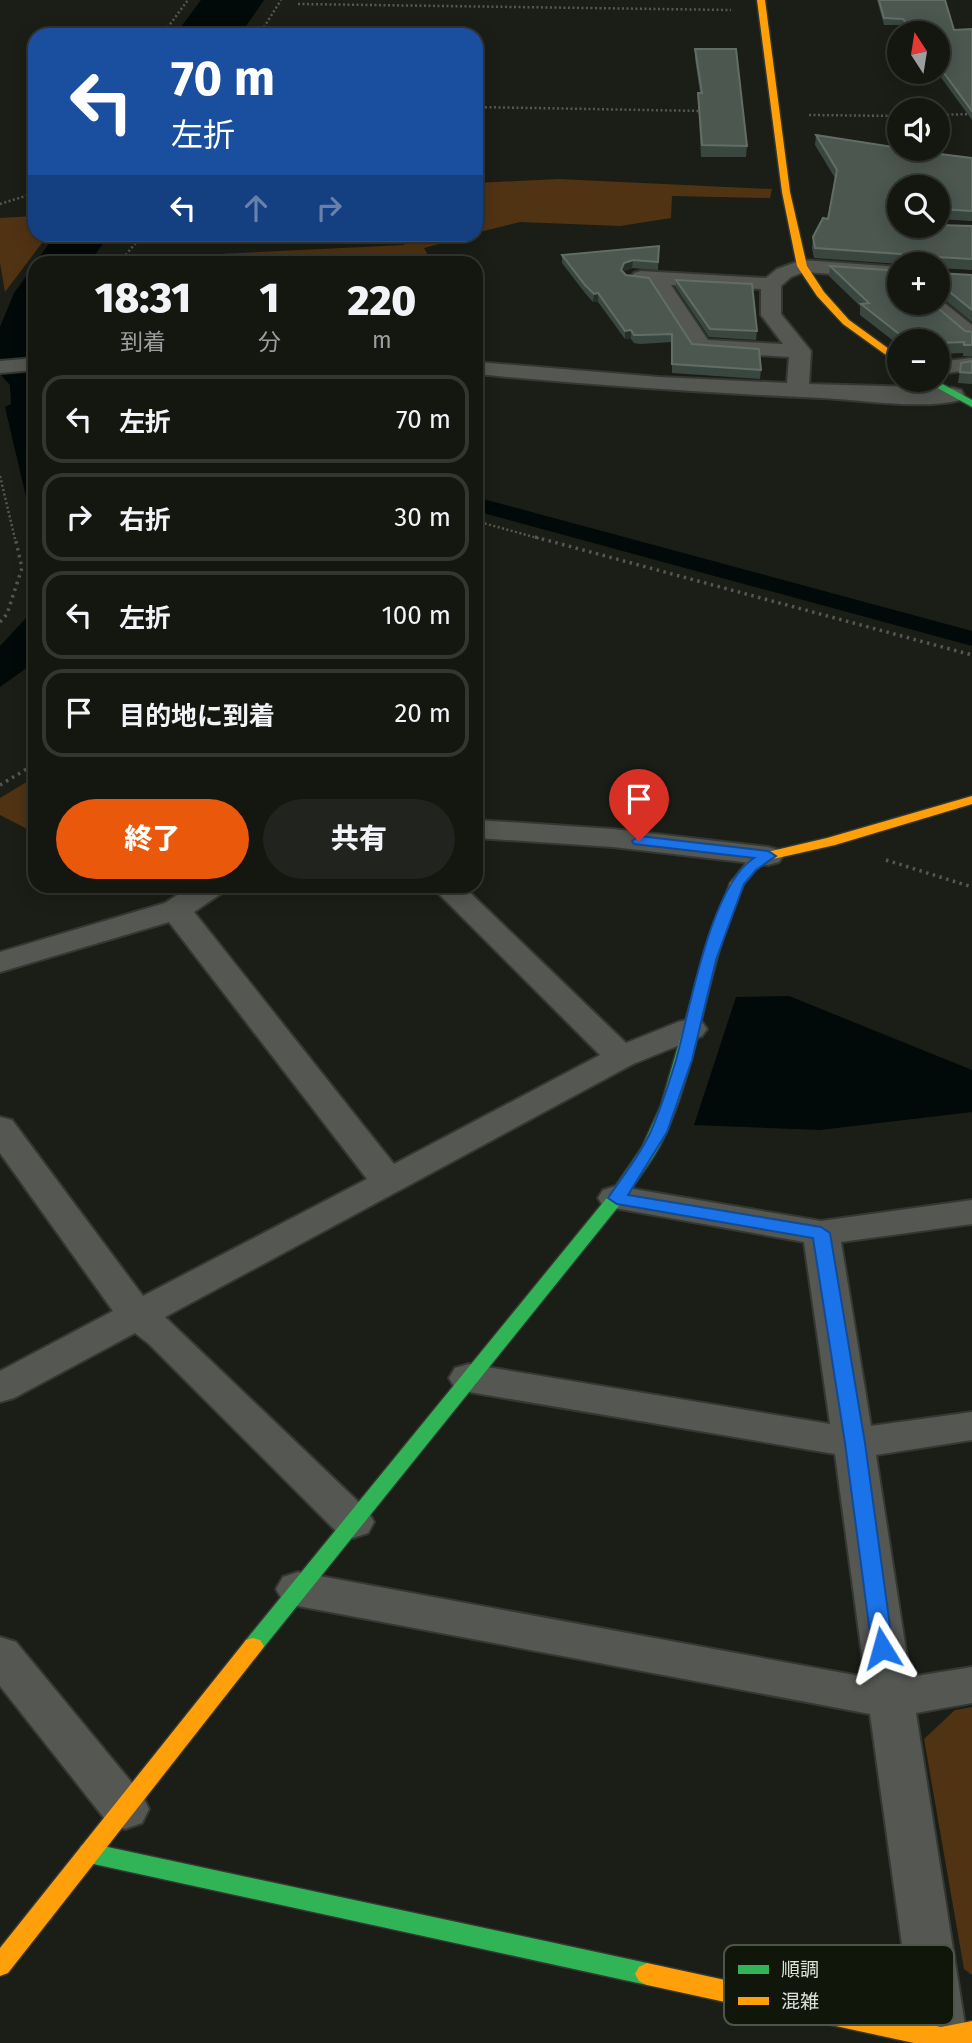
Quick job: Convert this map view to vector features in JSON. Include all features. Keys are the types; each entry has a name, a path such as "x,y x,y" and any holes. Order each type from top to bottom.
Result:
{"street":[{"path":"762,5 786,192 802,266 820,294 846,322 887,352"},
{"path":"633,277 771,284 784,273 802,266 887,272"},
{"path":"656,278 702,346 800,351"},
{"path":"771,284 771,315 800,351 798,392"},
{"path":"948,315 972,335"},
{"path":"0,367 28,365"},
{"path":"950,367 972,365"},
{"path":"483,369 659,384 962,400"},
{"path":"0,1966 298,1589 617,1198 659,1132 684,1060 708,960 737,883 751,866 768,856 830,842 972,800"},
{"path":"483,829 613,838 768,856"},
{"path":"0,962 176,910 201,893"},
{"path":"453,893 621,1057"},
{"path":"176,910 389,1182"},
{"path":"0,1388 621,1057 690,1029"},
{"path":"0,1128 135,1315 163,1335 354,1522"},
{"path":"617,1198 821,1233 972,1212"},
{"path":"821,1233 855,1443 889,1699 934,1945"},
{"path":"469,1378 855,1443 972,1426"},
{"path":"298,1589 889,1699 972,1685"},
{"path":"0,1654 125,1809"},
{"path":"89,1853 724,1989"},
{"path":"890,2025 951,2038"}],"path":[{"path":"167,28 188,0"},
{"path":"263,28 281,0"},
{"path":"298,4 762,5"},
{"path":"483,107 708,111"},
{"path":"950,115 972,114"},
{"path":"776,115 887,116"},
{"path":"0,204 28,195"},
{"path":"125,256 136,242"},
{"path":"0,476 3,503 22,568 7,614 0,622"},
{"path":"483,523 972,655"},
{"path":"0,785 28,768"},
{"path":"830,842 972,887"}],"shaded area":[{"path":"201,0 264,0 245,28 180,28"},
{"path":"558,179 772,189 770,198 672,196 671,218 620,226 520,222 483,231 483,183"},
{"path":"28,216 28,242 43,242 32,256 28,256 28,262 5,292 0,263 0,218"},
{"path":"50,242 104,242 94,256 40,256"},
{"path":"403,242 446,242 424,248 429,256 177,256 404,245"},
{"path":"28,274 28,505 5,407 11,404 10,385 0,374 0,327 14,293"},
{"path":"483,499 972,631 972,646 483,513"},
{"path":"28,613 28,667 0,687 0,646"},
{"path":"28,781 28,829 0,815 0,798"},
{"path":"789,996 972,1070 972,1112 820,1130 694,1125 736,997"},
{"path":"972,1707 972,1975 964,1969 924,1739 955,1710"}],"building":[{"path":"879,0 945,0 954,30 972,29 972,111 950,81 950,21 884,18"},
{"path":"695,49 736,49 747,146 702,145 698,93 702,93"},
{"path":"816,135 887,146 887,161 950,161 950,155 972,158 972,211 950,210 950,175 887,175 887,238 950,238 950,225 972,226 972,259 950,258 950,252 887,253 815,248 813,237 823,218 828,219 837,170"},
{"path":"659,246 658,262 633,260 624,263 621,270 626,275 649,278 692,344 759,349 761,370 672,364 672,334 634,335 631,330 625,331 598,293 594,294 585,285 562,255"},
{"path":"830,266 887,270 887,315 946,315 965,331 972,332 972,345 950,343 950,329 893,329 861,304 869,303"},
{"path":"950,274 972,275 972,310 950,292"},
{"path":"676,280 752,284 757,331 710,329"},
{"path":"972,361 972,373 960,372 961,363"}],"traffic: fast":[{"path":"950,392 972,404"},
{"path":"253,1646 616,1198 645,1156 656,1138 677,1081 718,932"},
{"path":"89,1853 647,1974"}],"traffic: slow":[{"path":"761,0 786,192 802,266 820,294 846,322 887,352"},
{"path":"718,932 737,883 751,866 768,856 830,842 972,800"},
{"path":"0,1966 253,1646"},
{"path":"647,1974 724,1991"},
{"path":"881,2025 941,2038 972,2032"}],"route":[{"path":"639,841 718,848 768,856 751,866 737,883 708,960 684,1060 659,1132 617,1198 821,1233 855,1443 882,1648"}]}
